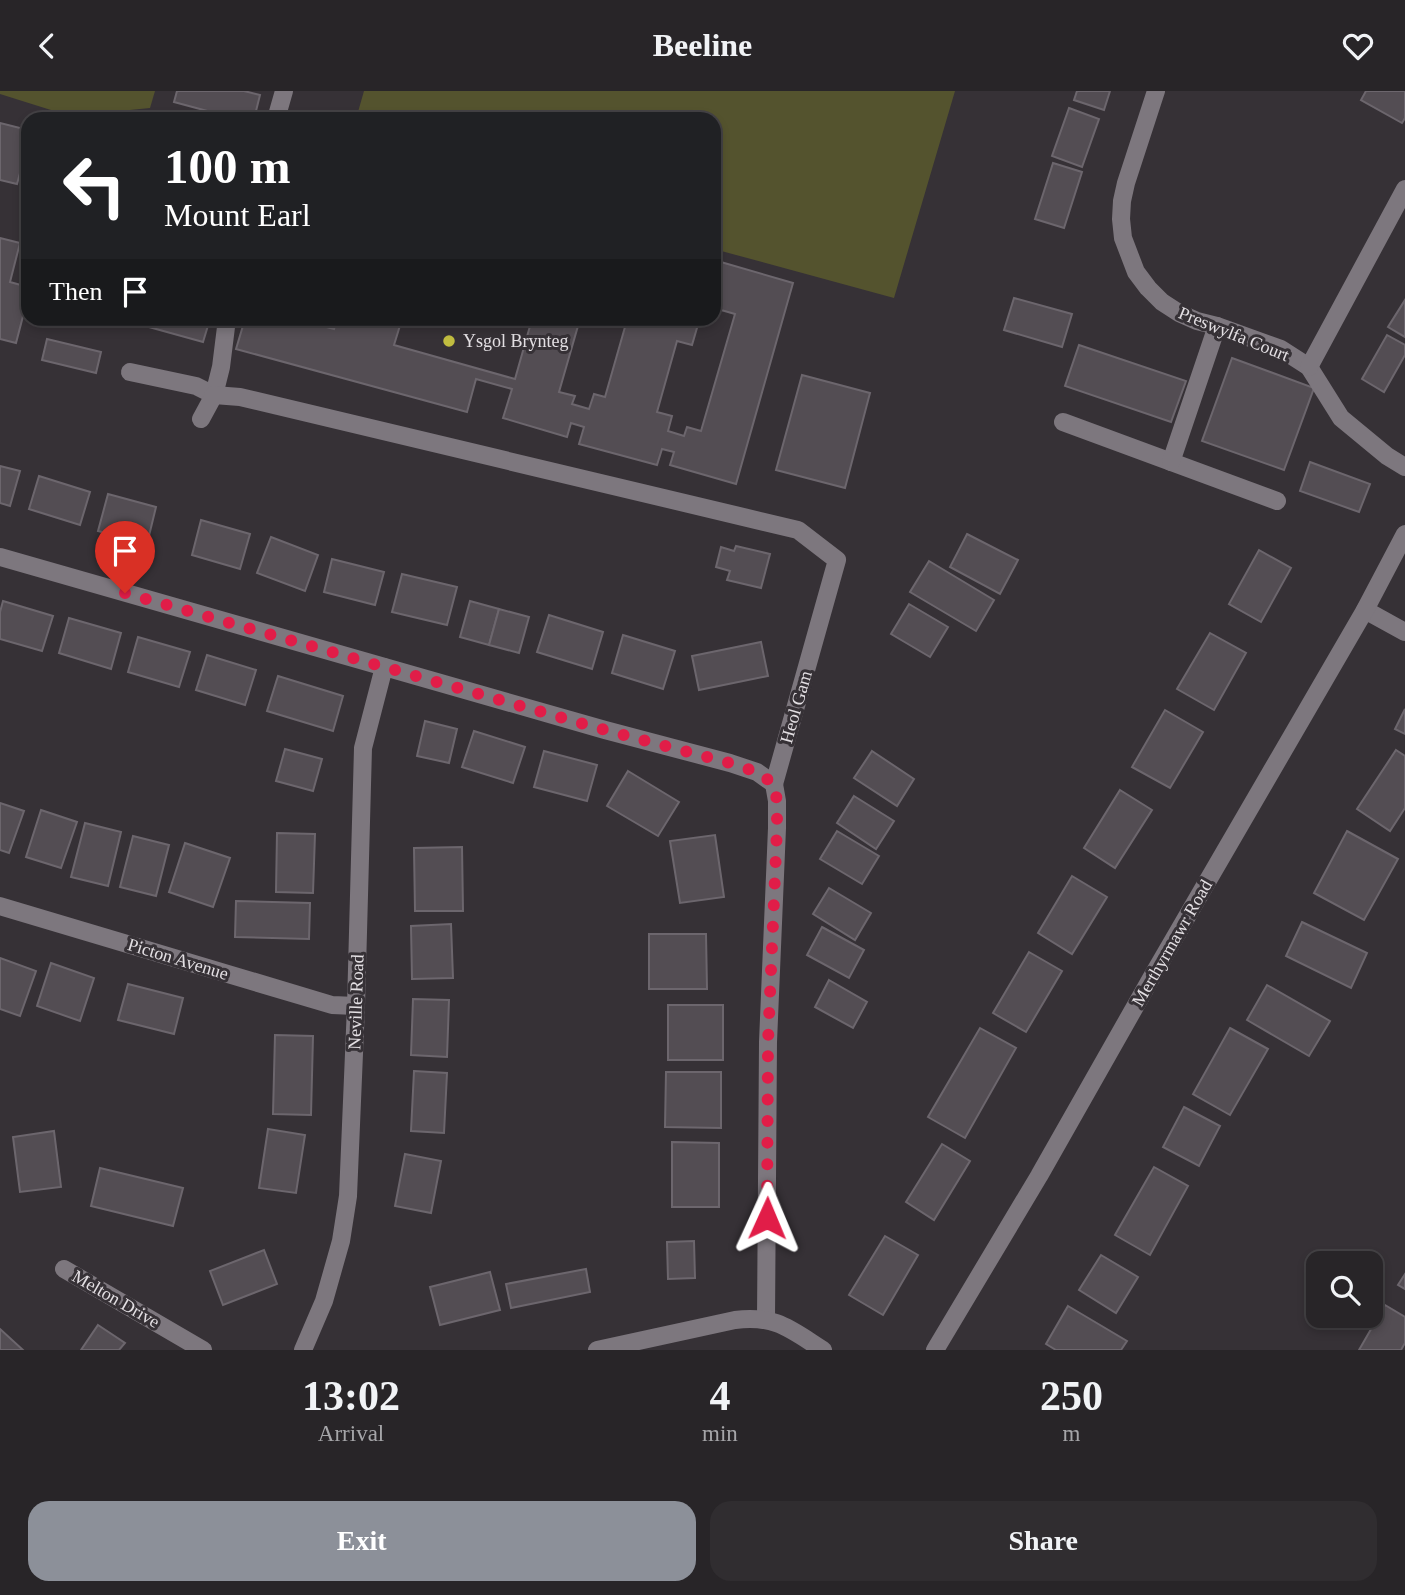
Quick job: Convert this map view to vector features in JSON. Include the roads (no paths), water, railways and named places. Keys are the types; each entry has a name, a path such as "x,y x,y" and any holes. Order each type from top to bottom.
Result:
{"street":[{"path":"278,112 284,91"},
{"name":"Preswylfa Court","path":"1156,91 1126,183 1122,210 1123,238 1136,272 1162,302 1188,317 1281,349 1309,367 1341,418 1387,456 1405,467"},
{"path":"1309,367 1405,189"},
{"path":"201,419 214,395 226,326"},
{"path":"1171,462 1217,326"},
{"path":"130,372 196,386 214,395"},
{"name":"Heol Gam","path":"214,395 240,397 798,530 837,560 774,784 777,828 768,1042 766,1319"},
{"path":"1063,422 1277,502"},
{"name":"Merthyrmawr Road","path":"935,1350 1365,610 1405,534"},
{"path":"0,557 605,730 730,763 757,772 774,784"},
{"path":"1365,610 1405,632"},
{"name":"Neville Road","path":"311,1345 341,1241 348,1196 363,748 384,667"},
{"name":"Picton Avenue","path":"0,906 332,1005 356,1006"},
{"name":"Melton Drive","path":"64,1269 203,1350"},
{"path":"597,1350 750,1318 766,1319 788,1327 822,1350"}],"place":[{"name":"Ysgol Brynteg","path":"449,341"}]}
